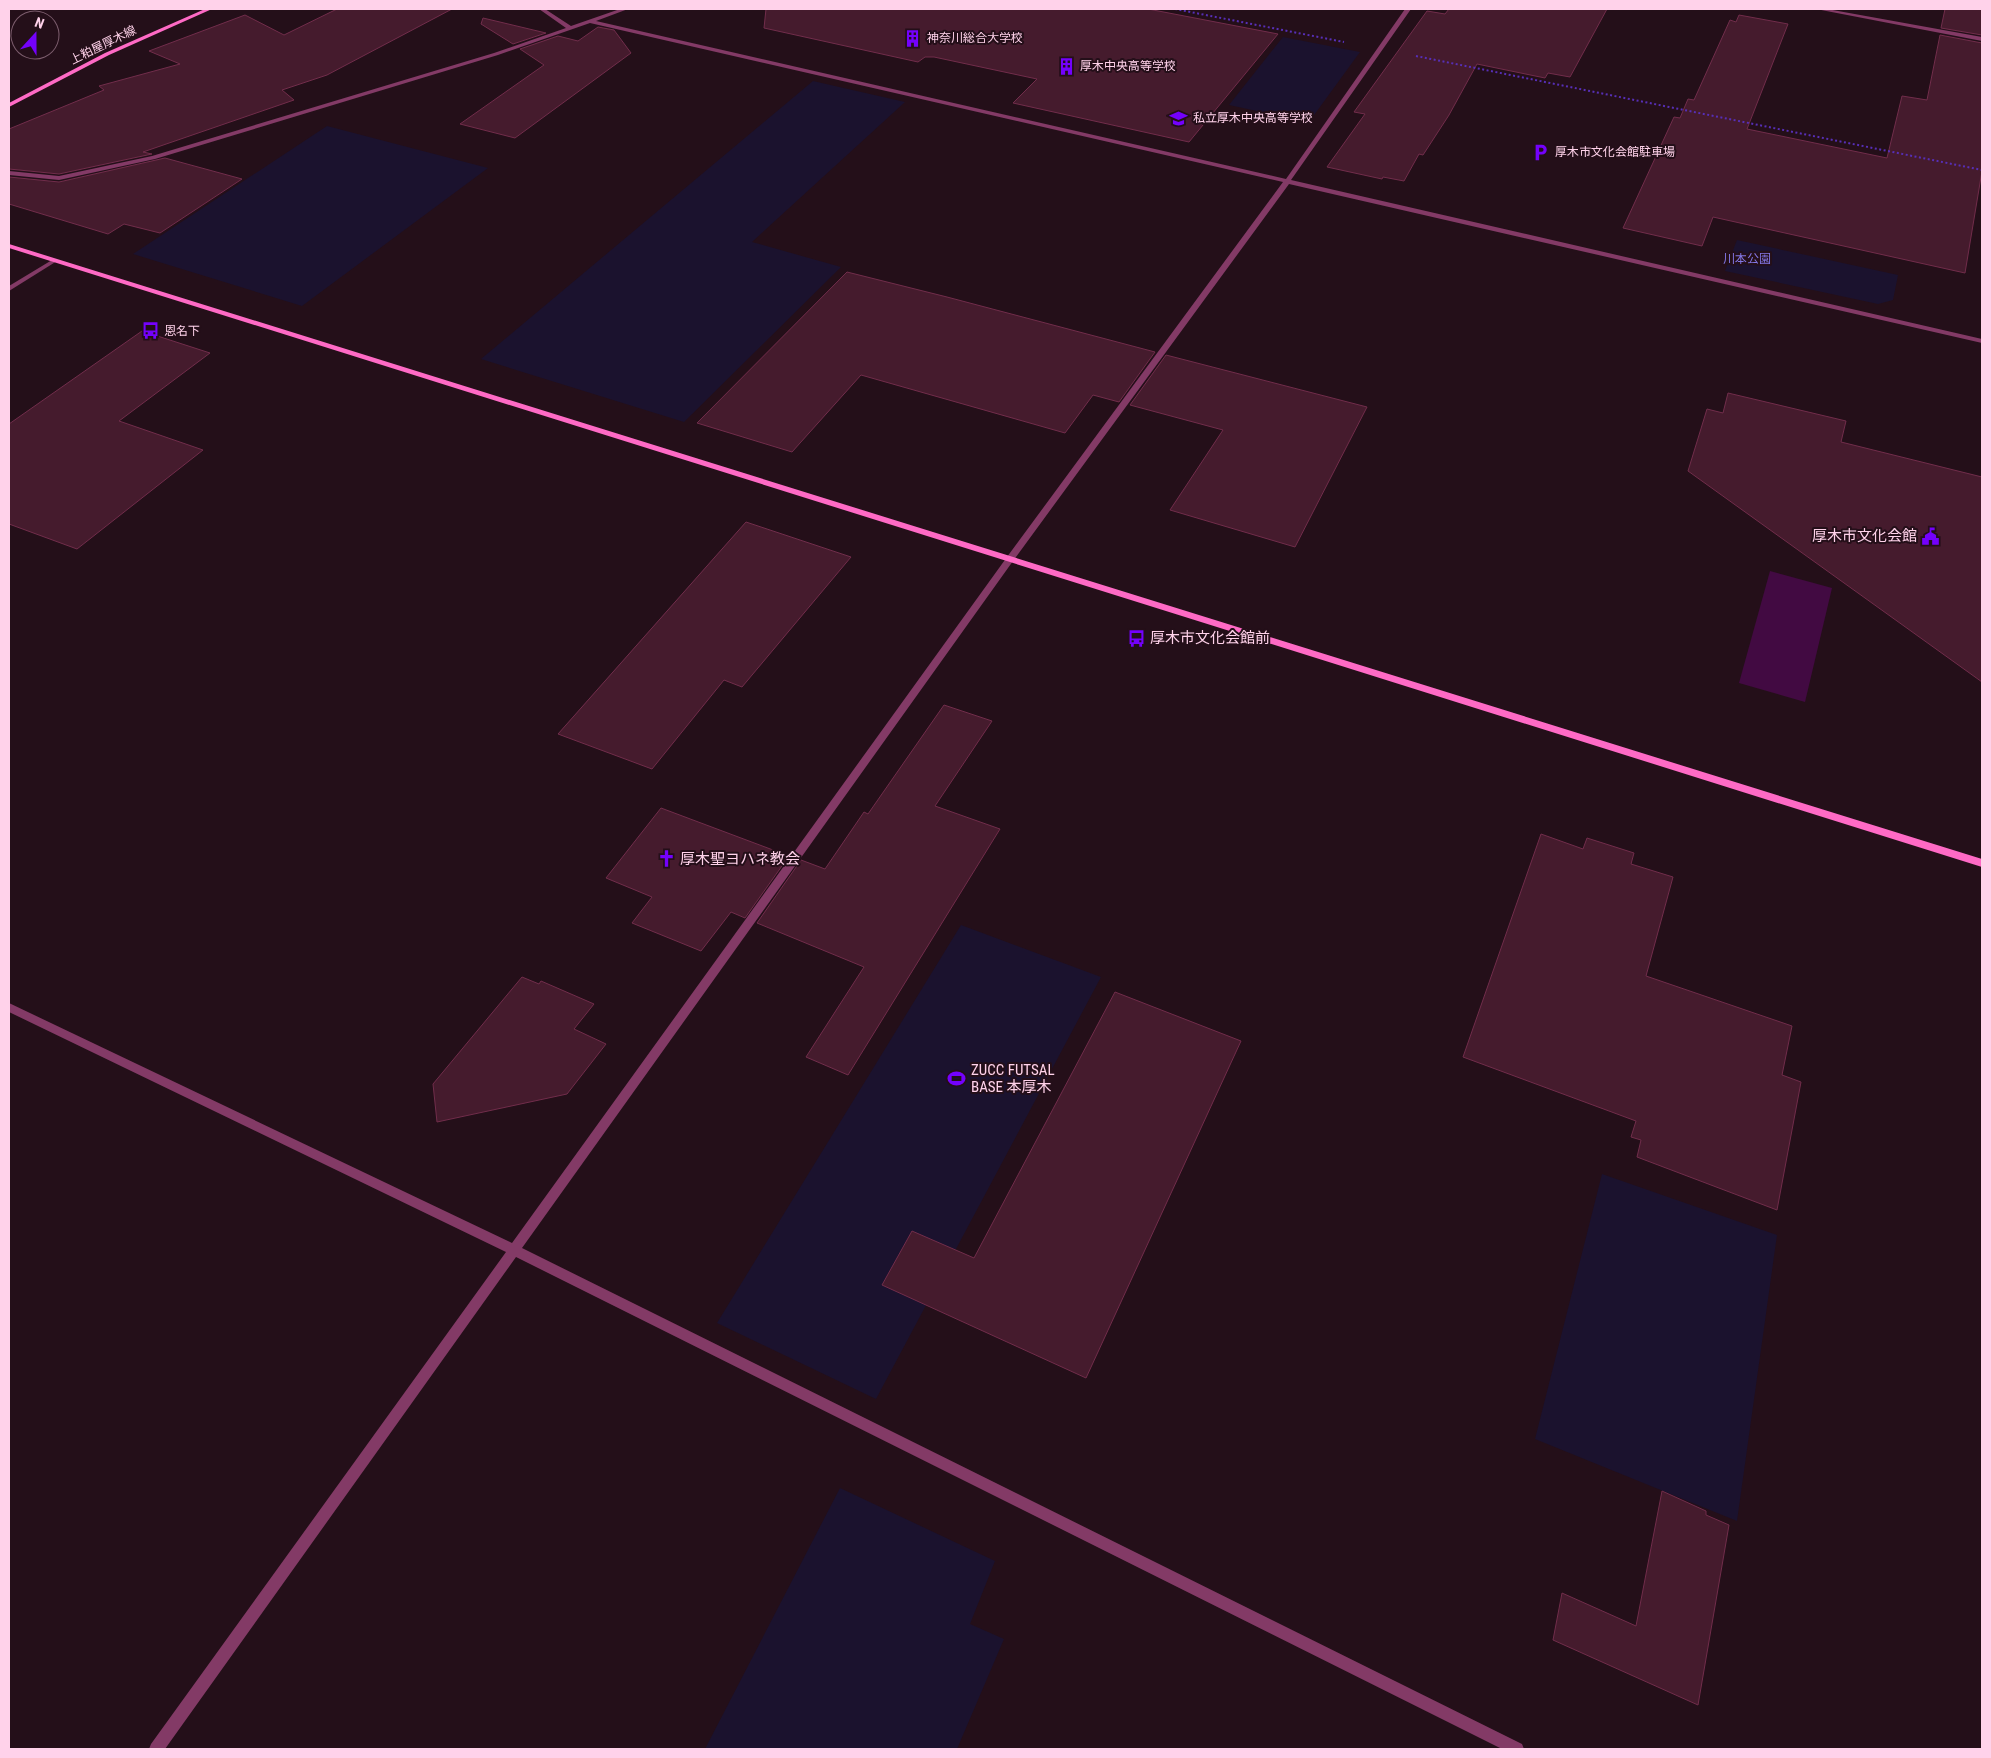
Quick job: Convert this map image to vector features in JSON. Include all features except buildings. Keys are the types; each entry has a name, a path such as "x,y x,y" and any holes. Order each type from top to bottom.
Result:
{"street":[{"name":"上粕屋厚木線","path":"9,105 107,54 209,9"},
{"path":"542,9 570,28"},
{"path":"9,173 59,178 153,158 486,57 625,9"},
{"path":"156,1749 1010,559 1287,182 1408,9"},
{"path":"1819,9 1982,38"},
{"path":"589,21 1982,342"},
{"path":"9,246 1982,863"},
{"path":"9,289 54,261"},
{"path":"9,1007 514,1250 1517,1749"}],"path":[{"path":"1175,9 1380,48 1982,170"}],"green space":[{"path":"1283,37 1360,52 1309,122 1229,105"},
{"path":"813,81 905,102 752,242 841,267 684,422 481,359"},
{"path":"327,126 488,168 302,306 133,254"},
{"name":"川本公園","path":"1737,240 1898,275 1893,300 1878,304 1725,271"},
{"name":"ZUCC FUTSAL BASE 本厚木","path":"961,925 1101,977 876,1399 717,1323"},
{"path":"1602,1174 1777,1235 1737,1521 1535,1439"},
{"path":"840,1488 995,1561 970,1624 1004,1639 957,1749 705,1749"}],"shaded area":[{"path":"1770,571 1832,588 1805,702 1739,683"}],"place":[{"name":"神奈川総合大学校","path":"913,38"},
{"name":"厚木中央高等学校","path":"1066,66"},
{"name":"私立厚木中央高等学校","path":"1179,118"},
{"name":"厚木市文化会館駐車場","path":"1541,152"},
{"name":"恩名下","path":"150,331"},
{"name":"厚木市文化会館","path":"1931,536"},
{"name":"厚木市文化会館前","path":"1136,638"},
{"name":"厚木聖ヨハネ教会","path":"666,859"},
{"name":"ZUCC FUTSAL BASE 本厚木","path":"957,1079"}]}
